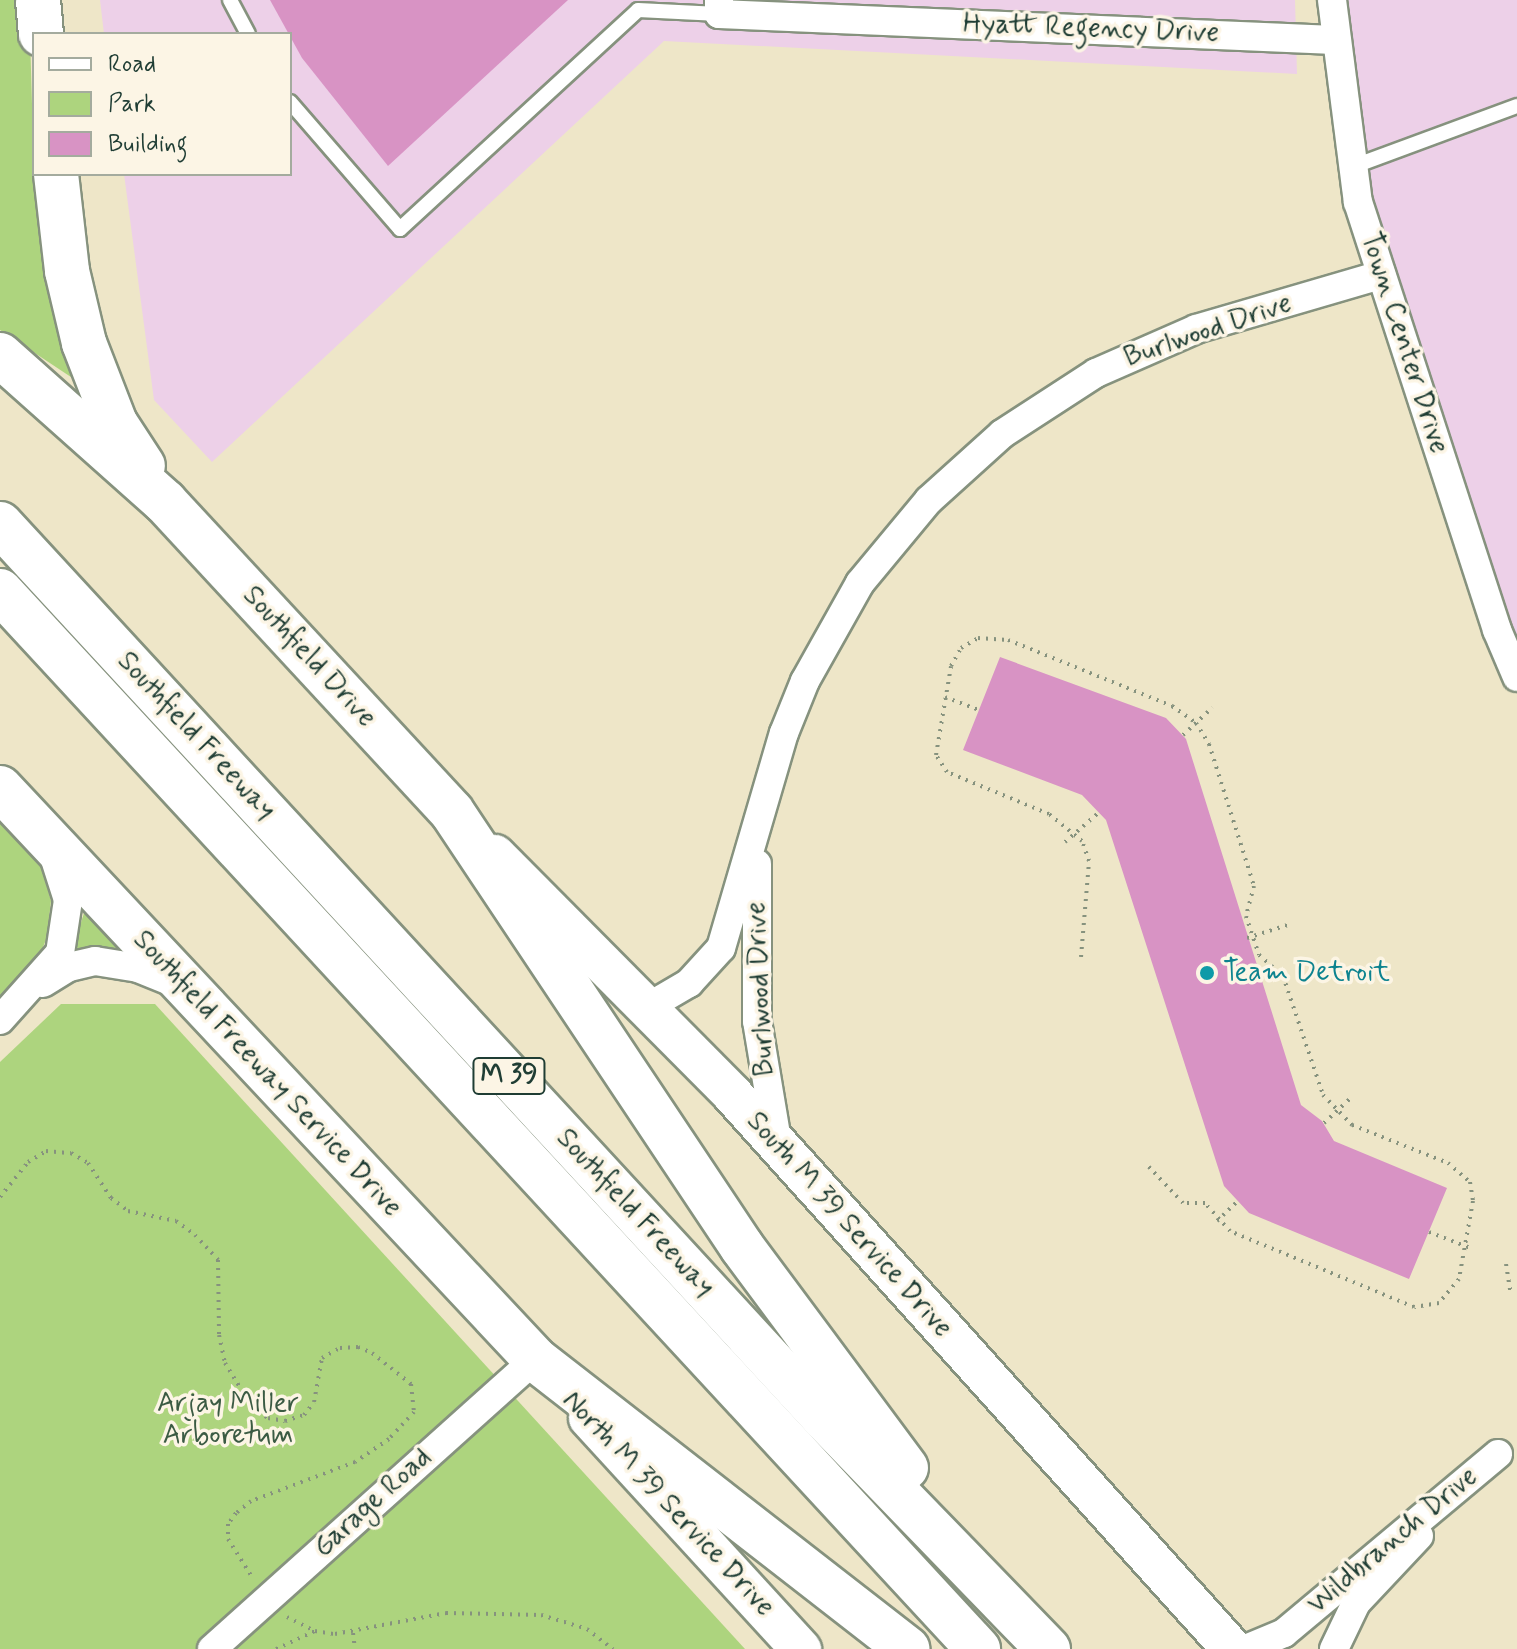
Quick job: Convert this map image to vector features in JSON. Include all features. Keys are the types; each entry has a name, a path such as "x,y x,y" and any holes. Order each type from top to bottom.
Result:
{"main road":[{"path":"38,0 41,32"},
{"path":"56,176 67,271 84,343 115,423 165,502"},
{"path":"0,355 165,502"},
{"name":"Southfield Drive","path":"165,502 452,812 787,1311 1036,1636"},
{"name":"Southfield Freeway","path":"0,524 824,1418 1036,1636"},
{"name":"Southfield Freeway","path":"0,591 978,1649"},
{"name":"Southfield Freeway Service Drive","path":"0,788 535,1359 907,1649"},
{"name":"South M 39 Service Drive","path":"452,812 648,1007 778,1146 1232,1649"},
{"name":"North M 39 Service Drive","path":"535,1359 801,1649"}],"street":[{"name":"Town Center Drive","path":"1332,0 1334,40 1352,167 1381,275 1517,677"},
{"name":"Hyatt Regency Drive","path":"719,7 1334,40"},
{"name":"Burlwood Drive","path":"648,1007 689,983 721,948 784,733 831,631 891,542 969,461 1048,401 1134,354 1196,329 1381,275"},
{"name":"Burlwood Drive","path":"757,832 757,1021 778,1146"},
{"path":"0,1020 32,989 60,953 67,924 64,876 45,835"},
{"path":"32,989 69,967 95,961 138,968 187,989"},
{"name":"Garage Road","path":"212,1649 535,1359"},
{"name":"Wildbranch Drive","path":"1246,1649 1284,1633 1507,1445"},
{"name":"Wildbranch Drive","path":"1334,1649 1356,1603 1507,1445"}],"lane":[{"path":"230,0 247,32"},
{"path":"292,104 400,229 638,10 719,7"},
{"path":"1352,167 1517,106"}],"path":[{"path":"1081,957 1089,861 1076,833 1049,814 947,772 936,755 951,666 961,648 978,638 998,636 1172,706 1196,723 1209,744 1254,886 1246,916 1250,937 1259,955 1283,976 1323,1095 1336,1112 1352,1125 1464,1172 1473,1194 1467,1247 1452,1292 1439,1303 1414,1307 1244,1238 1217,1221 1205,1203 1183,1203 1149,1167"},
{"path":"945,697 979,710"},
{"path":"1183,735 1212,708"},
{"path":"1065,842 1097,814"},
{"path":"1250,937 1291,924"},
{"path":"1324,1123 1352,1097"},
{"path":"0,1197 28,1162 46,1151 71,1153 88,1163 111,1198 128,1211 176,1221 195,1235 218,1260 219,1335 225,1363 245,1398 268,1418 285,1421 304,1415 314,1402 322,1358 340,1348 372,1353 411,1384 414,1412 389,1439 355,1462 251,1501 228,1524 237,1559 289,1619 315,1631 353,1633 446,1613 530,1615 577,1625 613,1649"},
{"path":"1217,1221 1238,1201"},
{"path":"1429,1232 1467,1247"},
{"path":"1506,1264 1511,1295"},
{"path":"276,1649 315,1631"},
{"path":"353,1633 355,1649"}],"shaded area":[{"path":"100,0 1295,0 1297,74 664,41 212,462 154,400 124,176 292,176 292,32 104,32"},
{"path":"1332,0 1517,0 1517,677 1381,275"}],"green space":[{"path":"0,0 29,0 32,176 46,176 77,381 0,330"},
{"path":"0,813 42,868 51,901 47,937 35,968 0,1006"},
{"path":"85,910 120,946 118,953 79,958 72,950"},
{"name":"Arjay Miller Arboretum","path":"61,1004 155,1004 745,1649 0,1649 0,1062"}],"building":[{"path":"270,0 568,0 388,166 302,58 292,40 292,32 288,32"},
{"name":"Team Detroit","path":"1000,657 1166,718 1186,739 1301,1105 1322,1121 1334,1141 1447,1188 1409,1279 1249,1213 1224,1186 1106,820 1082,795 963,750"}],"place":[{"name":"Team Detroit","path":"1207,973"}]}
